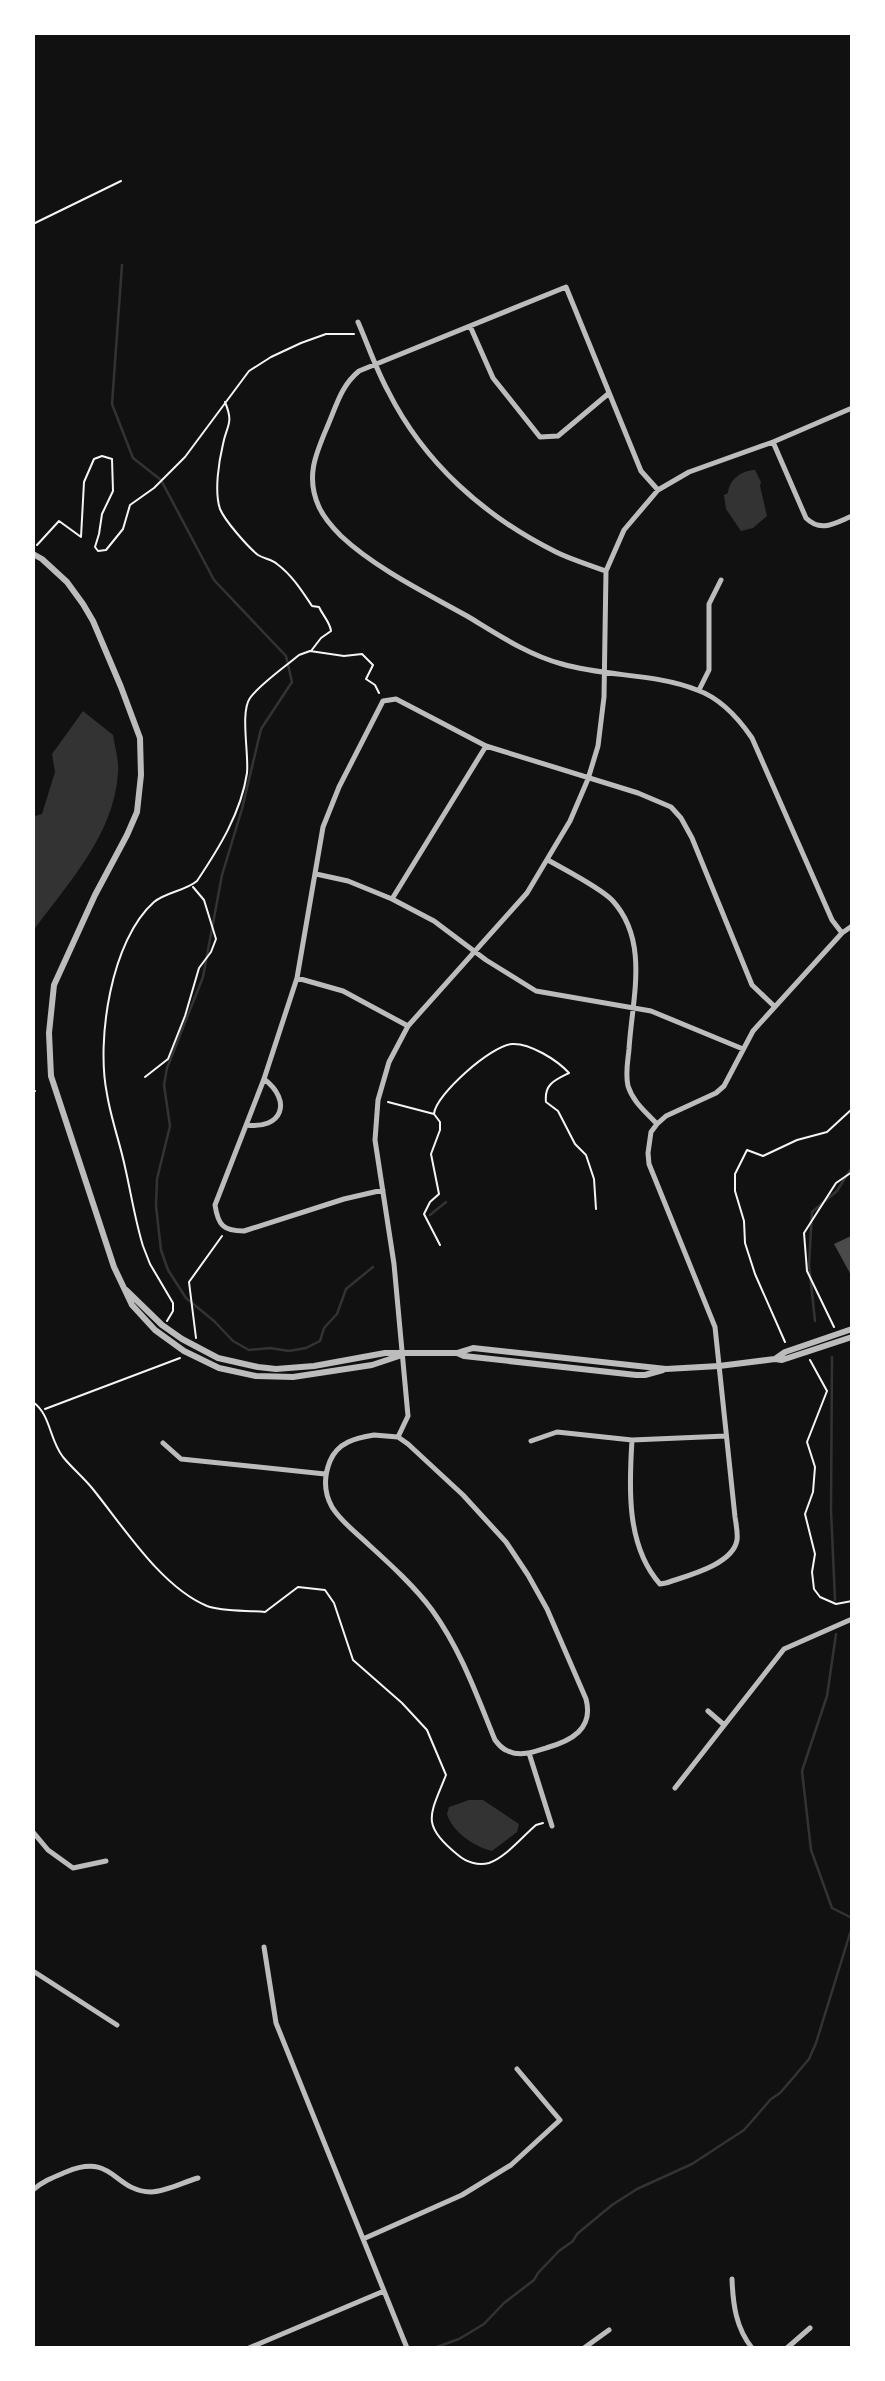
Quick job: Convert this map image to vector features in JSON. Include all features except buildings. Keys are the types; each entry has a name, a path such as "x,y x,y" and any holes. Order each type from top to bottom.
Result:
{"street":[{"path":"658,490 641,471 566,287 359,371 346,382 314,460 312,481 318,506 343,538 399,578 508,640 560,664 604,674 658,679 699,690 735,716 752,738 832,920 842,933"},
{"path":"358,322 388,392 410,429 440,468 472,499 516,531 547,548 606,571"},
{"path":"470,326 494,378 540,437 558,436 608,394"},
{"path":"398,1437 408,1416 394,1264 375,1140 378,1100 389,1062 408,1026 527,893 570,821 588,779 597,746 604,697 606,571 624,530 658,490 689,472 773,442 852,408"},
{"path":"773,442 806,518 813,525 825,527 852,516"},
{"path":"33,554 53,568 83,604 116,676 140,738 142,775 137,812 54,985 48,1033 51,1076 107,1251 124,1288 162,1325 218,1358 258,1367 291,1368 385,1353 457,1353 464,1356 636,1375 666,1369 782,1360 852,1337"},
{"path":"699,690 709,670 709,604 721,580"},
{"path":"383,1190 344,1199 244,1231 226,1228 217,1218 215,1205 264,1079 297,978 323,827 339,787 383,701 396,699 486,746 638,793 671,807 681,818 692,838 752,985 774,1006"},
{"path":"392,899 486,746"},
{"path":"548,860 611,899 633,936 638,972 626,1074 636,1102 657,1124"},
{"path":"316,874 348,881 392,899 434,921 517,981 536,991 651,1011 743,1049"},
{"path":"632,1440 631,1518 636,1538 653,1576 660,1584 666,1583 716,1564 731,1554 737,1542 715,1327 649,1164 650,1132 666,1116 716,1093 724,1086 752,1031 842,933 852,926"},
{"path":"297,978 343,990 408,1026"},
{"path":"246,1125 259,1127 269,1124 280,1110 281,1099 276,1088 264,1079"},
{"path":"775,1359 785,1352 852,1329"},
{"path":"531,1441 557,1432 632,1440 726,1436"},
{"path":"374,1435 398,1437 463,1495 506,1542 547,1609 589,1709 585,1724 576,1735 564,1743 529,1753 509,1752 495,1740 467,1671 444,1629 431,1609 390,1564 338,1515 326,1493 325,1474 333,1455 342,1445 356,1438 374,1435"},
{"path":"163,1443 181,1459 325,1474"},
{"path":"675,1788 785,1649 852,1619"},
{"path":"708,1711 723,1724"},
{"path":"529,1753 551,1823"},
{"path":"33,1832 48,1850 73,1868 106,1861"},
{"path":"264,1947 276,2023 407,2348"},
{"path":"33,1971 117,2025"},
{"path":"363,2239 462,2195 511,2165 561,2120 516,2068"},
{"path":"33,2190 41,2182 80,2166 94,2164 134,2189 153,2193 198,2178"},
{"path":"732,2279 733,2306 742,2336 752,2348"},
{"path":"249,2348 384,2291"},
{"path":"787,2348 810,2328"},
{"path":"584,2348 609,2330"}],"path":[{"path":"33,224 121,181"},
{"path":"37,545 59,521 81,537 85,482 94,459 102,456 112,460 113,491 102,514 95,547 98,551 106,550 123,529 130,505 154,488 185,457 249,371 271,357 327,334 354,334"},
{"path":"225,402 230,427 223,442 220,464 220,509 250,548 261,557 275,562 298,585 312,606 319,607 330,624 331,631 310,651"},
{"path":"166,1321 173,1311 173,1303 150,1264 143,1246 106,1093 106,1011 124,947 156,900 192,886 221,844 242,795 247,772 246,717 249,699 299,654 310,651 344,656 362,654 373,665 366,679 375,685 383,701"},
{"path":"145,1077 168,1059 185,1016 199,968 211,952 216,939 204,900 192,886"},
{"path":"434,1114 435,1106 452,1085 474,1068 483,1057 500,1046 514,1043 557,1061 569,1073 550,1083 545,1093 546,1102 558,1111 575,1144 586,1155 594,1179 596,1209"},
{"path":"388,1102 434,1114 440,1122 440,1130 431,1154 439,1194 430,1202 424,1214 440,1244"},
{"path":"785,1342 755,1274 745,1243 744,1221 735,1191 735,1174 747,1150 763,1156 797,1140 827,1132 852,1109"},
{"path":"834,1327 807,1271 804,1233 836,1183 852,1172"},
{"path":"196,1339 189,1282 222,1236"},
{"path":"44,1409 182,1357"},
{"path":"809,1359 827,1391 807,1442 816,1467 813,1492 805,1514 815,1554 812,1573 814,1589 820,1597 836,1604 852,1601"},
{"path":"33,1402 44,1409 52,1438 62,1456 91,1486 155,1565 186,1594 209,1607 265,1612 298,1587 325,1590 334,1603 353,1660 402,1703 426,1730 434,1745 446,1774 432,1811 433,1829 439,1840 465,1861 489,1863 536,1825 551,1823"}],"shaded area":[{"path":"755,470 761,482 767,516 753,528 741,531 726,509 724,495 728,493 737,476"},
{"path":"83,711 113,735 118,768 115,796 99,838 33,931 33,822 35,816 42,814 55,772 52,754"},
{"path":"469,1800 483,1800 519,1824 517,1832 492,1851 472,1842 459,1833 447,1814 449,1807"}],"waterway":[{"path":"122,265 112,404 133,458 161,480 214,580 286,656 292,682 261,729 242,809 222,875 203,977 167,1068 164,1085 170,1126 157,1179 156,1206 161,1250 168,1270 186,1298 233,1341 249,1350 270,1348 289,1351 306,1348 320,1341 324,1328 337,1314 346,1289 373,1267"},
{"path":"815,1321 809,1265 812,1212 837,1191 852,1167"},
{"path":"430,1215 446,1202"},
{"path":"832,1357 831,1510 835,1600"},
{"path":"836,1634 827,1696 802,1771 811,1850 832,1908 852,1918"},
{"path":"434,2348 459,2339 484,2324 504,2303 534,2280 577,2234 612,2205 637,2189 692,2164 744,2130 809,2059 852,1927"}]}
